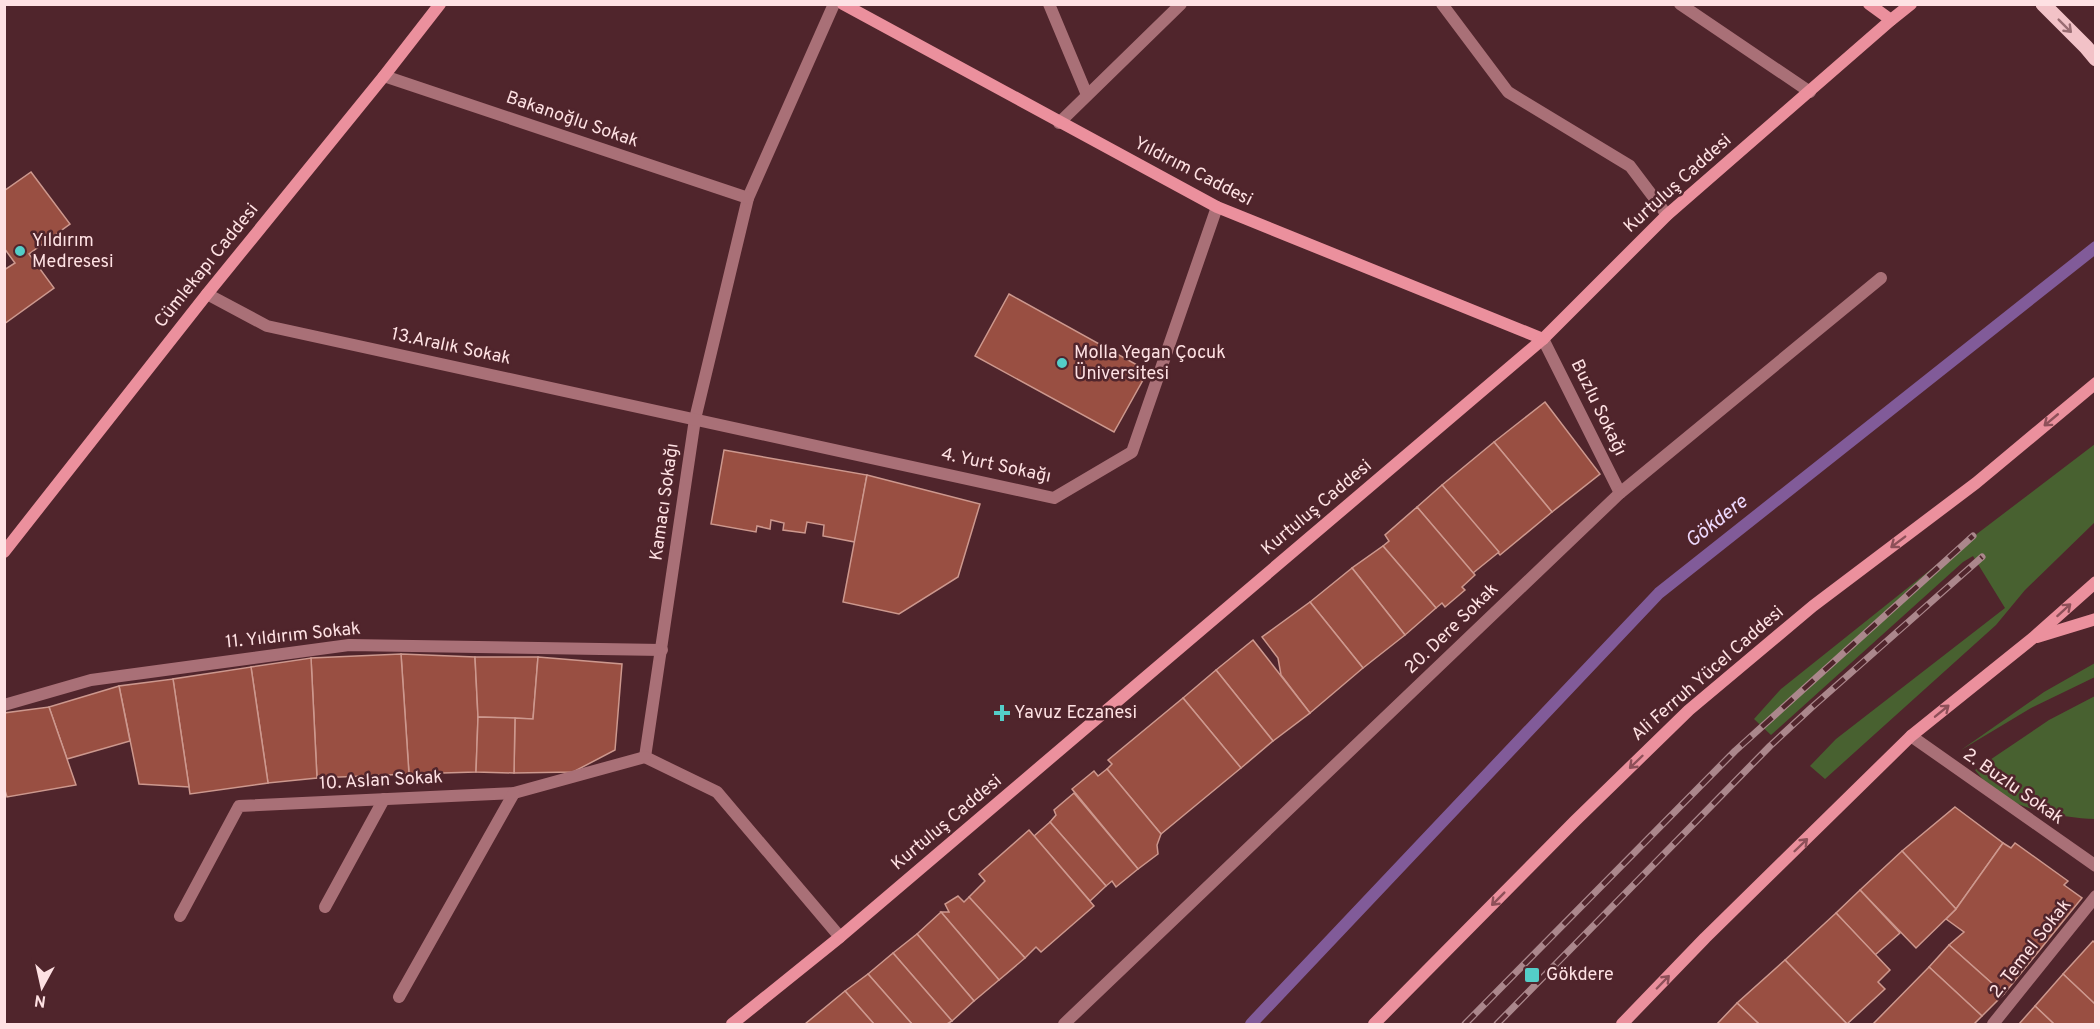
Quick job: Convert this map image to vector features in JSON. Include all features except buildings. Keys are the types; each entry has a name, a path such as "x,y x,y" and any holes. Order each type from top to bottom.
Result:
{"main road":[{"name":"Cümlekapı Caddesi","path":"4,552 440,4"},
{"name":"Yıldırım Caddesi","path":"843,4 1217,207 1544,339"},
{"path":"1869,4 1891,20"},
{"name":"Kurtuluş Caddesi","path":"732,1024 840,937 1544,339 1667,215 1911,4"},
{"path":"2043,4 2091,53 2096,65"},
{"name":"Ali Ferruh Yücel Caddesi","path":"1374,1024 1575,821 1689,710 1813,606 1976,483 2096,383"},
{"path":"1622,1024 1705,938 1911,736 2033,638 2096,582"},
{"path":"2033,638 2096,619"}],"street":[{"name":"Kamacı Sokağı","path":"645,758 694,419 748,198 834,4"},
{"path":"1049,4 1087,95"},
{"path":"1059,123 1181,4"},
{"path":"1442,4 1508,92 1630,166 1667,215"},
{"path":"1680,4 1810,92"},
{"name":"Bakanoğlu Sokak","path":"384,76 748,198"},
{"name":"4. Yurt Sokağı","path":"694,419 1054,498 1132,452 1217,207"},
{"name":"20. Dere Sokak","path":"1064,1024 1620,493 1881,278"},
{"name":"13.Aralık Sokak","path":"207,294 267,326 694,419"},
{"name":"Buzlu Sokağı","path":"1544,339 1620,493"},
{"name":"11. Yıldırım Sokak","path":"4,705 91,680 349,645 662,650"},
{"name":"2. Buzlu Sokak","path":"1911,736 2096,866"},
{"path":"645,758 717,792 840,937"},
{"name":"10. Aslan Sokak","path":"180,916 239,806 514,793 645,758"},
{"path":"399,997 514,793"},
{"path":"326,907 384,799"},
{"name":"2. Temel Sokak","path":"1993,1024 2096,896"}],"green space":[{"path":"2095,444 2095,522 2025,590 1996,625 1825,779 1810,766 1836,739 2005,608 1973,556 1963,562 1771,735 1754,719 1781,689 1940,562"},
{"path":"2095,663 2095,677 2031,708 1961,750 2044,692"},
{"path":"2095,696 2095,819 2057,815 2016,803 1992,789 1975,770 2049,720"}],"waterway":[{"name":"Gökdere","path":"1251,1024 1659,593 2096,247"}],"railway":[{"path":"1465,1024 1735,751 1973,536"},
{"path":"1497,1024 1770,746 1982,557"}],"place":[{"name":"Yıldırım Medresesi","path":"20,251"},
{"name":"Molla Yegan Çocuk Üniversitesi","path":"1062,363"},
{"name":"Yavuz Eczanesi","path":"1002,713"},
{"name":"Gökdere","path":"1532,975"}]}
